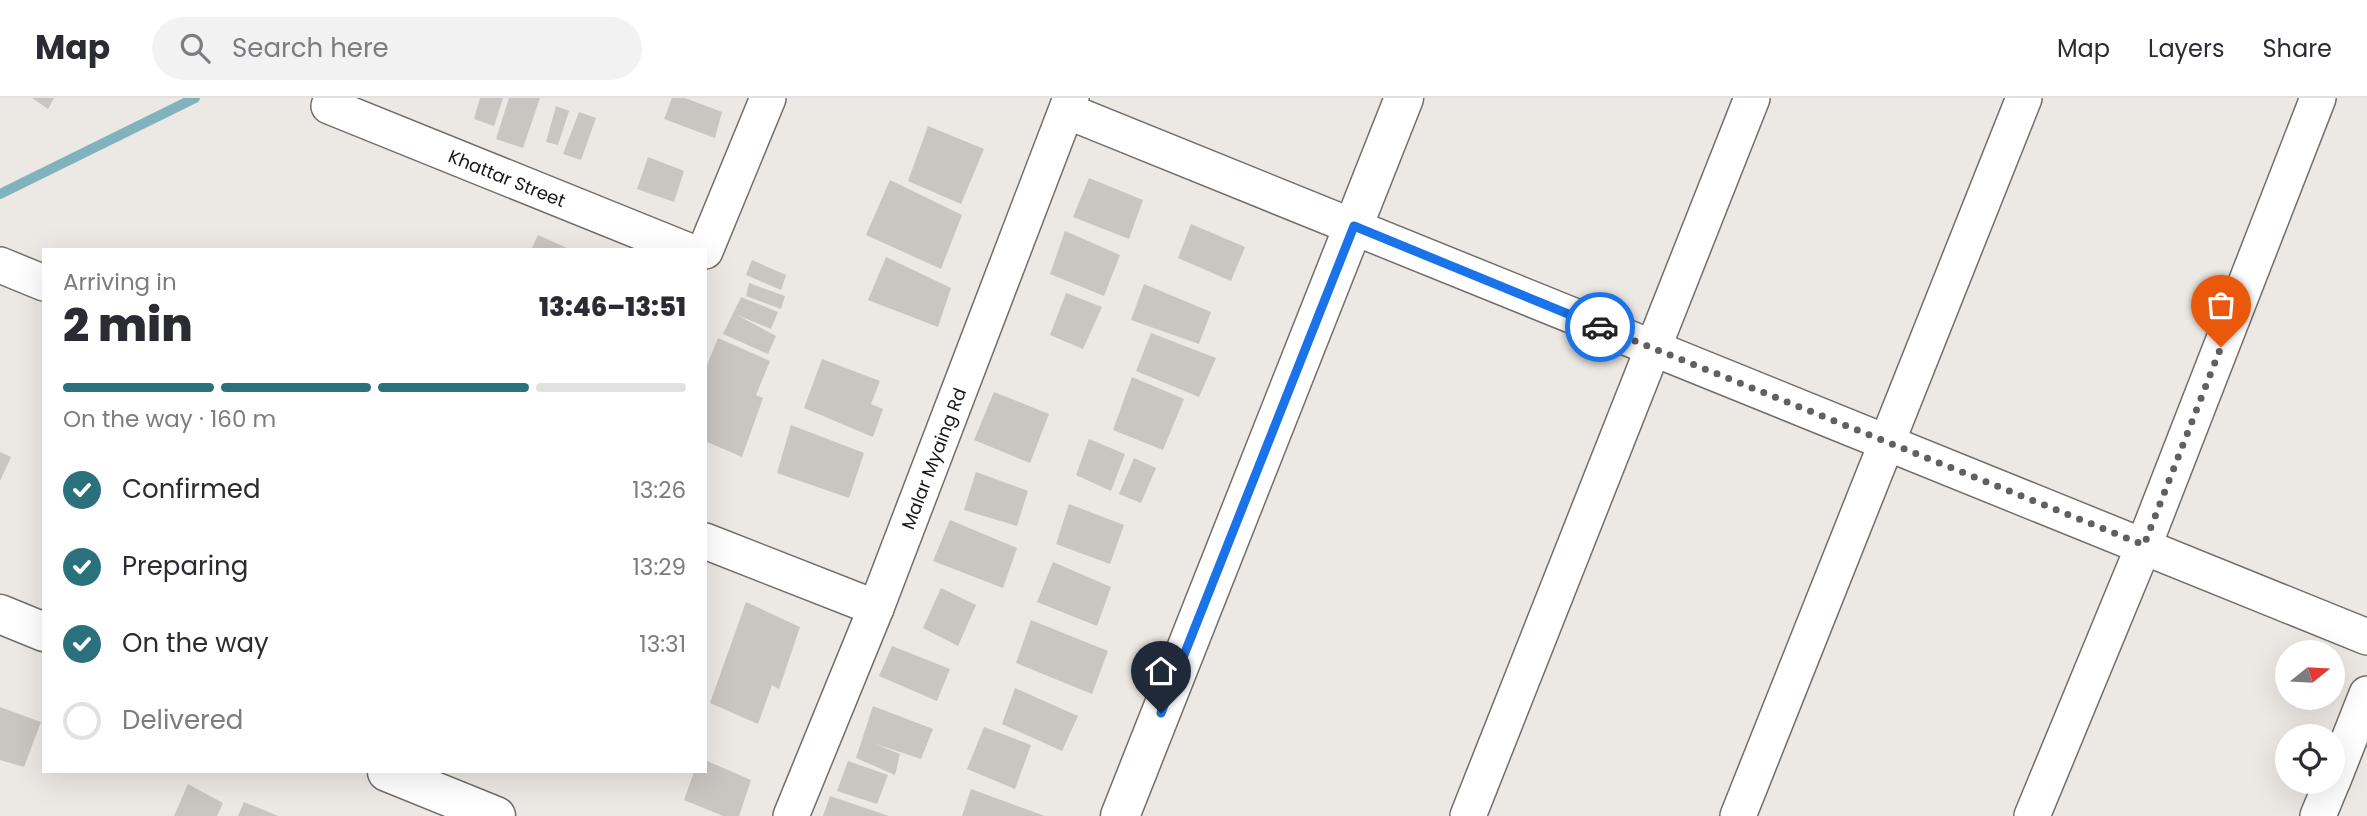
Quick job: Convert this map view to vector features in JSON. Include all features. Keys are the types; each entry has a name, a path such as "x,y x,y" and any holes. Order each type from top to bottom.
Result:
{"main road":[{"path":"1120,816 1404,98"},
{"path":"0,614 42,631"},
{"path":"389,773 496,816"}],"street":[{"path":"706,248 768,98"},
{"path":"1468,816 1752,98"},
{"path":"1738,816 1890,442 2024,98"},
{"path":"2032,816 2144,545 2318,98"},
{"path":"1069,104 1354,226 2367,637"},
{"name":"Malar Myaing Rd","path":"791,816 876,608 1069,104"},
{"name":"Khattar Street","path":"329,106 681,248"},
{"path":"0,265 42,281"},
{"path":"707,542 876,608"},
{"path":"2345,749 2367,694"},
{"path":"2318,816 2327,794"}],"building":[{"path":"32,98 54,98 48,109"},
{"path":"480,98 503,98 494,126 474,119"},
{"path":"509,98 540,98 523,148 496,139"},
{"path":"672,98 685,98 722,112 715,138 664,119"},
{"path":"556,106 569,111 558,145 546,142"},
{"path":"579,112 596,118 581,160 563,154"},
{"path":"928,126 984,149 961,204 908,181"},
{"path":"648,157 684,171 674,202 637,189"},
{"path":"1089,178 1143,200 1129,239 1073,217"},
{"path":"890,180 962,215 941,269 866,235"},
{"path":"1191,224 1245,247 1231,281 1178,258"},
{"path":"1065,231 1120,255 1104,296 1050,274"},
{"path":"538,235 567,248 532,248"},
{"path":"886,257 951,288 938,327 868,300"},
{"path":"752,260 786,275 781,290 746,275"},
{"path":"749,283 785,296 781,309 746,296"},
{"path":"1144,284 1211,312 1199,344 1131,320"},
{"path":"1066,293 1102,307 1083,349 1050,335"},
{"path":"741,297 778,312 771,329 737,315 776,336 768,354 723,334"},
{"path":"1151,333 1216,358 1199,397 1136,371"},
{"path":"718,338 770,361 756,395 763,398 742,457 707,442 707,365"},
{"path":"822,359 880,381 871,404 883,409 873,437 804,408"},
{"path":"1132,377 1184,399 1163,450 1113,430"},
{"path":"994,392 1049,414 1030,463 974,440"},
{"path":"791,425 864,453 849,498 777,473"},
{"path":"1089,439 1125,454 1111,491 1076,475"},
{"path":"0,452 11,457 0,481"},
{"path":"1134,458 1156,468 1141,503 1119,494"},
{"path":"976,472 1028,491 1017,526 964,510"},
{"path":"1069,504 1124,525 1110,564 1056,544"},
{"path":"950,520 1017,548 1003,588 933,561"},
{"path":"1053,562 1111,587 1097,626 1037,602"},
{"path":"941,588 976,605 958,646 923,628"},
{"path":"746,602 800,627 779,689 772,685 758,724 710,703"},
{"path":"1031,620 1108,651 1092,694 1016,663"},
{"path":"892,646 950,669 937,701 879,676"},
{"path":"1015,688 1078,716 1062,751 1002,724"},
{"path":"873,706 933,729 921,759 873,743 900,754 895,775 856,758"},
{"path":"0,707 41,722 24,767 0,760"},
{"path":"984,727 1031,745 1015,789 967,769"},
{"path":"707,761 751,780 739,816 723,816 684,800 694,773 707,773"},
{"path":"848,761 888,775 877,804 837,791"},
{"path":"188,784 223,803 217,816 174,816"},
{"path":"971,789 1045,816 962,816"},
{"path":"830,796 889,816 823,816"},
{"path":"244,802 278,816 238,816"}],"waterway":[{"path":"0,194 195,98"}],"way so far":[{"path":"1600,327 2144,545 2221,347"}],"route":[{"path":"1161,713 1354,226 1600,327"}]}
